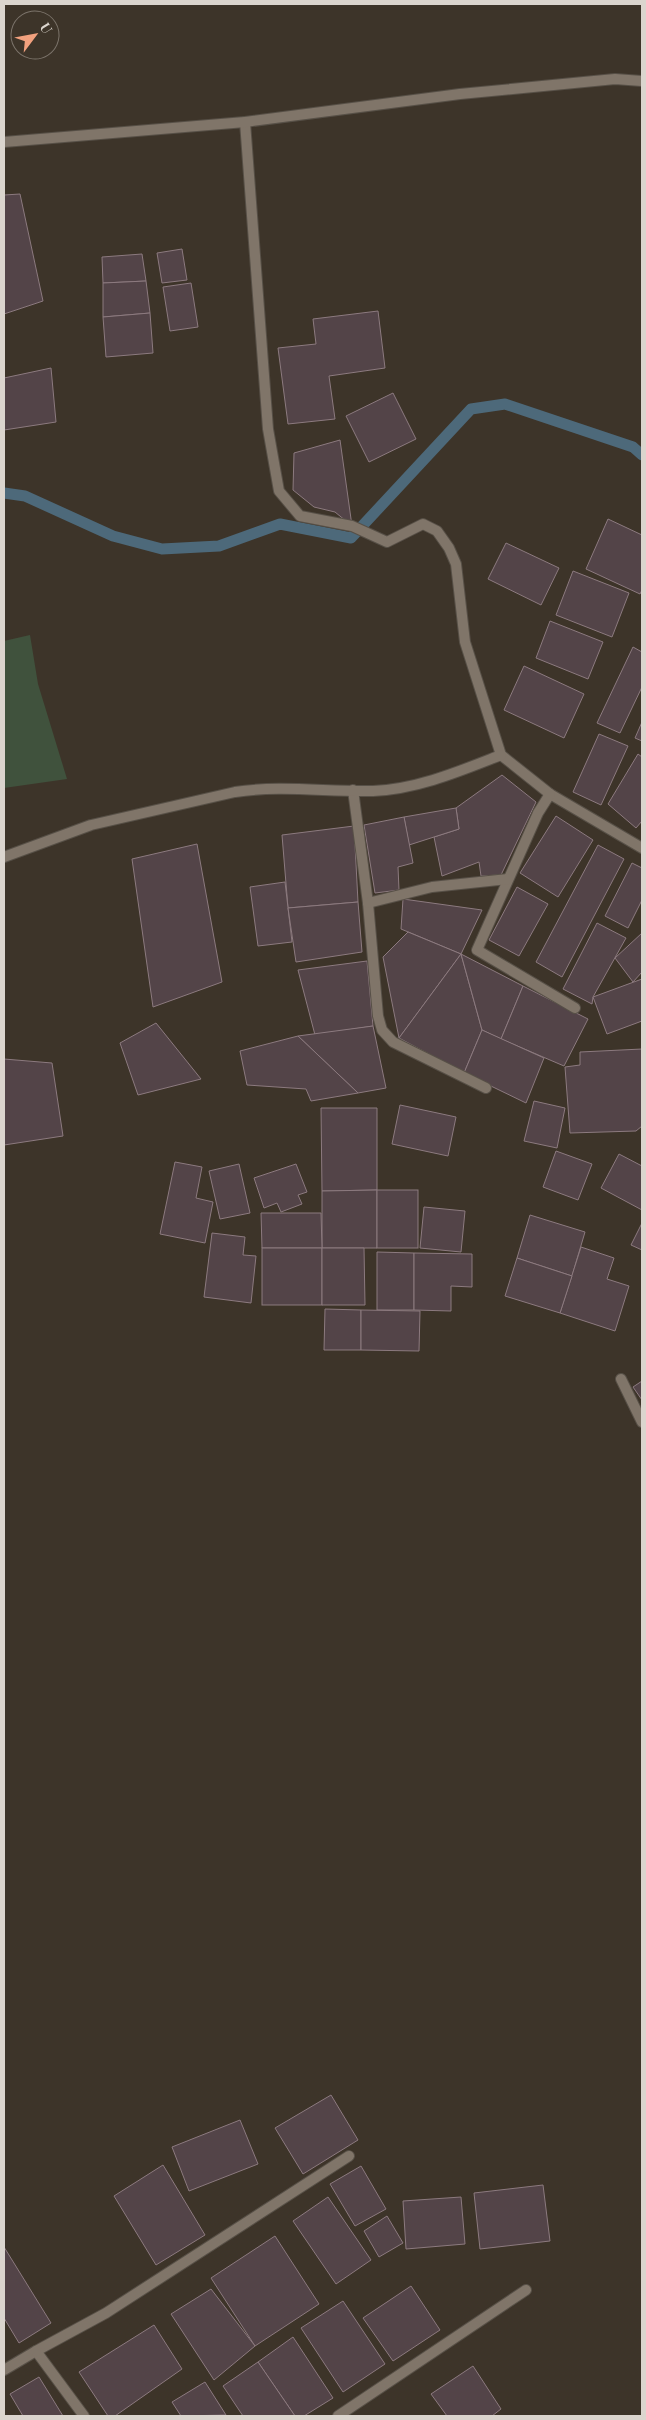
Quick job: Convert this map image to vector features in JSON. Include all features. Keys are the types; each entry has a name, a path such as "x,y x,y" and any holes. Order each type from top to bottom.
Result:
{"street":[{"path":"4,142 245,122 470,93 615,79 642,81"},
{"path":"245,122 268,429 279,491 300,516 352,526 387,542 423,524 437,531 449,548 456,564 465,642 501,755 550,794 642,848"},
{"path":"4,857 91,825 235,792 259,788 352,790 405,788 449,775 501,755"},
{"path":"352,790 368,903 378,1016 382,1030 393,1042 486,1088"},
{"path":"550,794 538,813 477,950 575,1008"},
{"path":"368,903 432,887 508,879"},
{"path":"621,1379 642,1422"},
{"path":"4,2370 106,2313 350,2156"},
{"path":"338,2416 526,2290"},
{"path":"36,2351 84,2416"}],"green space":[{"path":"30,635 38,684 67,779 4,788 4,641"}],"building":[{"path":"20,194 43,301 4,314 4,195"},
{"path":"182,249 187,280 162,283 157,253"},
{"path":"142,254 146,281 103,283 102,257"},
{"path":"146,281 150,313 103,317 103,283"},
{"path":"191,283 198,327 170,331 163,287"},
{"path":"378,311 385,368 329,376 335,419 288,424 278,348 316,344 313,319"},
{"path":"150,313 153,353 106,357 103,317"},
{"path":"51,368 56,422 4,430 4,378"},
{"path":"393,393 416,439 369,462 346,416"},
{"path":"340,440 352,526 335,512 314,507 293,490 294,453"},
{"path":"608,519 642,535 642,590 640,594 586,569"},
{"path":"506,543 559,568 541,605 488,579"},
{"path":"573,571 629,593 612,637 556,615"},
{"path":"550,621 603,642 588,679 536,658"},
{"path":"633,647 642,652 642,687 620,733 597,723"},
{"path":"524,666 584,694 564,738 504,710"},
{"path":"642,722 642,741 635,738"},
{"path":"599,734 628,746 601,805 573,792"},
{"path":"638,754 642,757 642,821 636,828 608,804"},
{"path":"502,775 536,802 501,875 481,876 479,862 442,876 434,837 459,829 456,808"},
{"path":"456,808 459,829 409,845 404,817"},
{"path":"556,816 593,840 558,897 520,873"},
{"path":"404,817 413,863 398,867 399,890 375,893 364,825"},
{"path":"354,826 358,902 288,908 282,835"},
{"path":"197,844 222,982 153,1007 132,859"},
{"path":"598,845 624,859 562,977 536,962"},
{"path":"632,863 642,868 642,900 628,928 605,916"},
{"path":"285,882 292,942 258,946 250,887"},
{"path":"517,887 548,904 519,956 489,940"},
{"path":"403,899 482,910 461,954 401,929"},
{"path":"358,902 362,952 296,962 288,908"},
{"path":"597,923 626,938 593,997 592,1004 563,989"},
{"path":"408,932 461,954 399,1038 383,957"},
{"path":"642,933 642,972 633,982 615,958"},
{"path":"461,954 482,1030 464,1073 399,1038"},
{"path":"461,954 523,986 501,1039 482,1030"},
{"path":"367,961 373,1026 315,1035 298,970"},
{"path":"642,979 642,1021 607,1034 593,997"},
{"path":"523,986 588,1019 564,1066 501,1039"},
{"path":"156,1023 201,1079 138,1095 120,1043"},
{"path":"373,1026 386,1088 358,1093 298,1036"},
{"path":"482,1030 544,1058 526,1103 464,1073"},
{"path":"298,1036 358,1093 311,1101 306,1089 247,1085 240,1051"},
{"path":"642,1049 642,1126 636,1131 570,1133 565,1067 580,1065 580,1052"},
{"path":"4,1059 52,1063 63,1136 4,1145"},
{"path":"534,1101 565,1108 557,1148 524,1141"},
{"path":"400,1105 456,1117 448,1156 392,1144"},
{"path":"321,1108 377,1108 377,1190 322,1191"},
{"path":"556,1151 592,1164 578,1200 543,1187"},
{"path":"619,1154 642,1166 642,1210 601,1188"},
{"path":"175,1162 202,1167 196,1198 213,1202 205,1243 160,1234"},
{"path":"239,1164 250,1213 220,1219 209,1171"},
{"path":"296,1164 307,1192 298,1195 302,1204 281,1212 277,1203 264,1208 254,1178"},
{"path":"377,1190 377,1248 322,1248 322,1191"},
{"path":"377,1190 418,1190 418,1248 377,1248"},
{"path":"424,1207 465,1211 461,1252 420,1248"},
{"path":"261,1213 321,1213 322,1248 262,1248"},
{"path":"530,1215 585,1232 572,1276 517,1258"},
{"path":"642,1223 642,1250 631,1245"},
{"path":"212,1233 245,1237 243,1255 256,1256 251,1303 204,1297"},
{"path":"581,1247 614,1258 607,1279 629,1286 615,1331 560,1313"},
{"path":"262,1248 322,1248 322,1305 262,1305"},
{"path":"322,1248 364,1248 365,1305 322,1305"},
{"path":"377,1252 414,1253 414,1310 377,1310"},
{"path":"414,1253 472,1254 472,1287 451,1286 451,1311 414,1310"},
{"path":"517,1258 572,1276 560,1313 505,1296"},
{"path":"325,1309 361,1310 361,1350 324,1350"},
{"path":"361,1310 420,1311 419,1351 361,1350"},
{"path":"642,1381 642,1400 633,1387"},
{"path":"331,2095 358,2140 303,2174 275,2128"},
{"path":"240,2120 258,2164 189,2191 172,2147"},
{"path":"163,2165 205,2235 156,2265 114,2196"},
{"path":"361,2166 386,2209 355,2226 330,2184"},
{"path":"543,2185 550,2241 480,2249 474,2193"},
{"path":"328,2197 371,2260 336,2284 293,2221"},
{"path":"461,2197 465,2244 406,2249 403,2201"},
{"path":"387,2216 403,2243 379,2257 364,2231"},
{"path":"275,2236 319,2304 255,2346 211,2278"},
{"path":"4,2247 51,2323 19,2343 4,2318"},
{"path":"411,2286 440,2330 393,2361 363,2318"},
{"path":"211,2289 255,2346 214,2380 171,2314"},
{"path":"343,2301 385,2364 343,2392 301,2328"},
{"path":"154,2325 182,2369 115,2416 108,2416 79,2372"},
{"path":"293,2337 333,2398 304,2416 295,2416 258,2362"},
{"path":"258,2362 295,2416 243,2416 223,2386"},
{"path":"473,2366 501,2409 492,2416 447,2416 431,2394"},
{"path":"39,2377 63,2416 23,2416 10,2394"},
{"path":"205,2382 226,2415 181,2416 172,2402"}],"waterway":[{"path":"4,493 25,496 113,536 162,549 219,546 280,524 351,538 471,409 505,404 633,447 642,455"}]}
